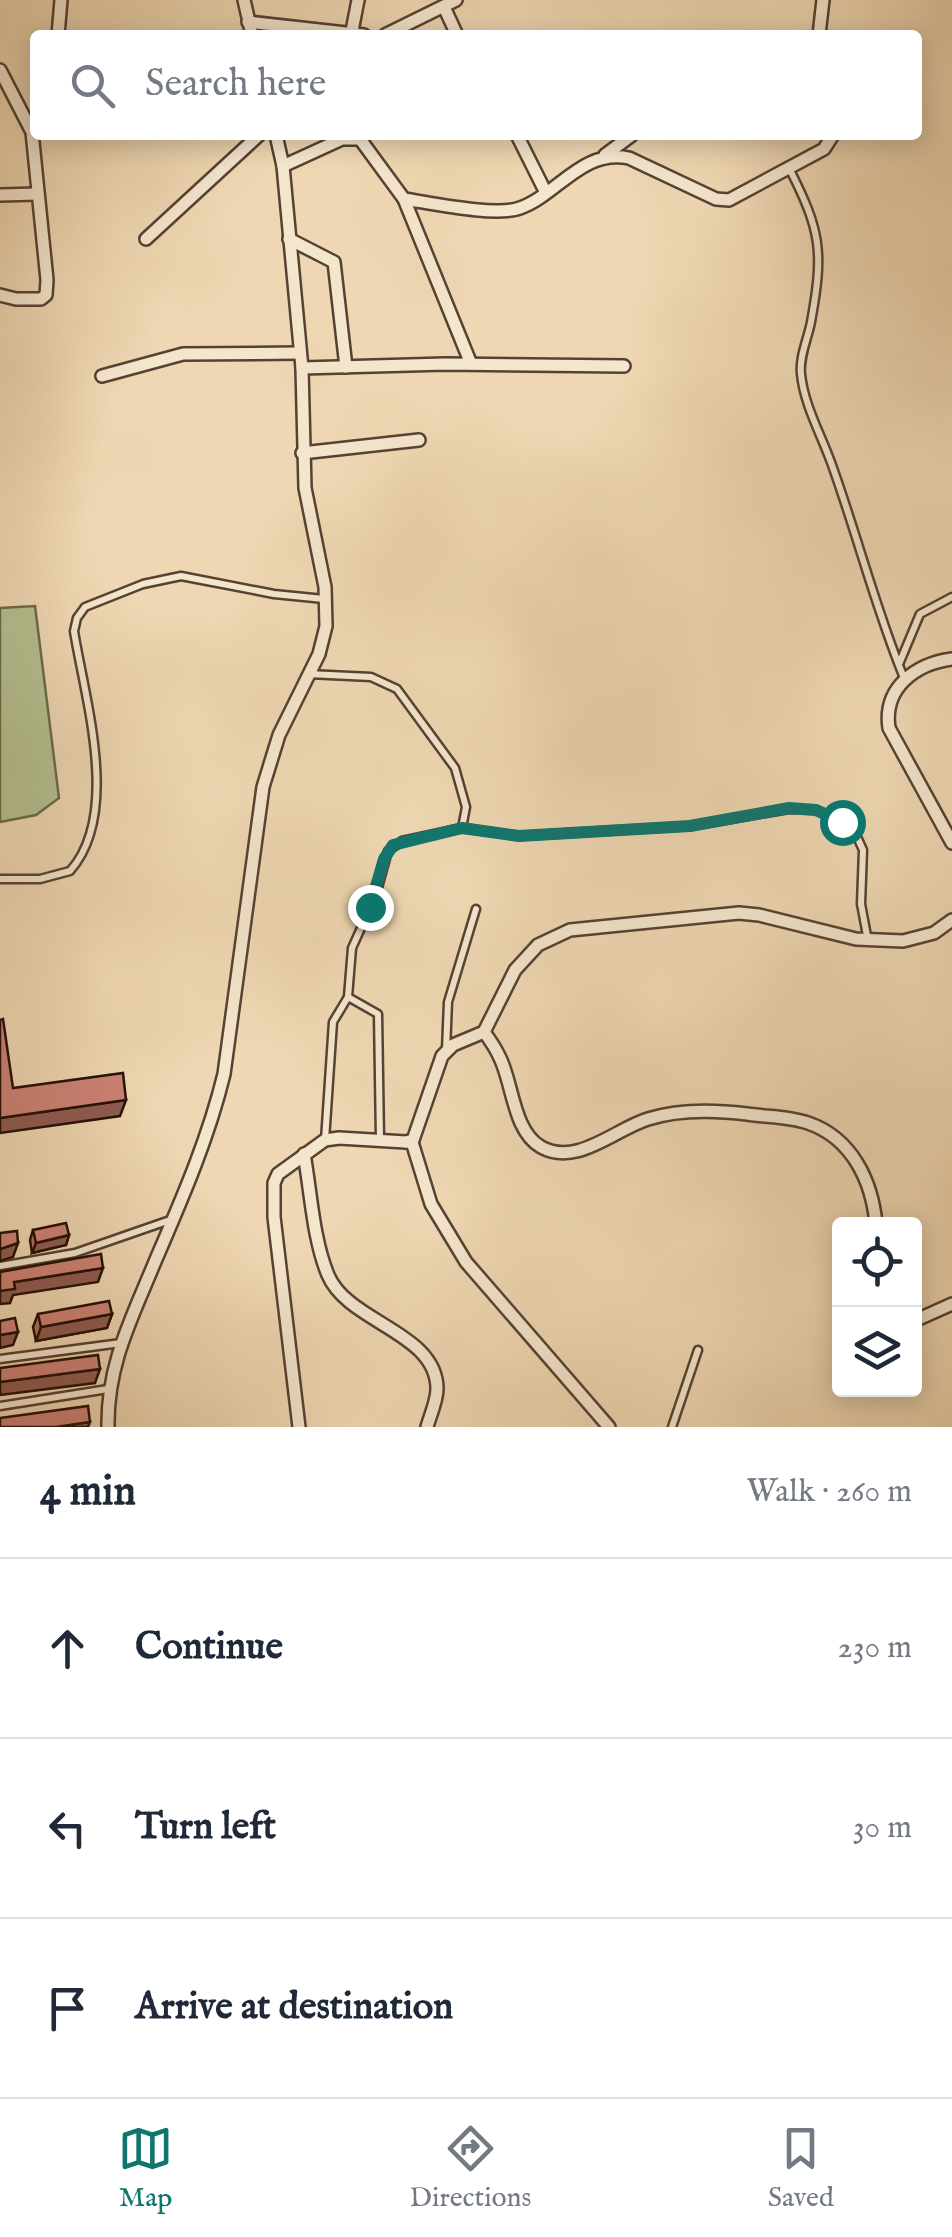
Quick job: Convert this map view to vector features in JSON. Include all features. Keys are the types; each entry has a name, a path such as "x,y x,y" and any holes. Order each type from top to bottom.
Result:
{"street":[{"path":"51,0 60,0 58,30"},
{"path":"244,0 250,28 293,30"},
{"path":"358,0 358,30"},
{"path":"396,30 456,0"},
{"path":"820,30 823,0"},
{"path":"444,7 456,30"},
{"path":"0,70 30,128"},
{"path":"0,295 29,300 41,299 46,294 33,140"},
{"path":"146,239 254,140"},
{"path":"108,1427 108,1389 121,1343 203,1149 224,1074 263,787 278,735 319,654 326,626 326,599 302,452 302,368 283,166 277,140"},
{"path":"283,166 340,140"},
{"path":"358,140 369,149 404,199 471,364"},
{"path":"520,140 545,191"},
{"path":"404,199 510,210 533,202 625,140"},
{"path":"601,157 628,158 716,198 730,200 824,148 829,140"},
{"path":"0,195 38,194"},
{"path":"289,239 334,262 346,367"},
{"path":"102,376 183,354 300,353"},
{"path":"302,368 624,366"},
{"path":"302,452 419,440"},
{"path":"952,659 924,666 905,680 890,698 887,714 889,728 952,843"},
{"path":"406,1142 417,1134 446,1050 484,1032 515,970 538,946 570,930 739,913 759,914 868,941 918,938 952,920"},
{"path":"484,1032 501,1059 522,1124 532,1140 544,1149 581,1150 646,1119 679,1112 737,1113 804,1122 836,1138 854,1158 866,1178 874,1217"},
{"path":"298,1427 274,1217 274,1183 286,1165 325,1140 339,1138 412,1142 431,1204 466,1262 609,1427"},
{"path":"304,1154 328,1276 354,1308 393,1330 431,1366 437,1389 427,1427"},
{"path":"922,1317 952,1304"}],"lane":[{"path":"789,168 817,232 819,267 800,370 805,394 834,470 881,622 905,680"},
{"path":"0,879 40,879 70,871 91,838 98,798 96,772 74,631 77,618 86,607 143,584 181,576 274,594 326,599"},
{"path":"899,666 920,614 952,597"},
{"path":"308,674 370,676 397,689 454,768 466,807 462,828"},
{"path":"325,1140 333,1022 348,997 352,948 376,895 388,851 402,841 462,828 519,836 690,826 789,808 830,814 853,832 863,850 861,904 868,941"},
{"path":"446,1050 448,1002 476,908"},
{"path":"348,997 378,1014 380,1140"},
{"path":"0,1266 75,1252 174,1218"},
{"path":"0,1359 121,1343"},
{"path":"672,1427 698,1350"},
{"path":"0,1406 108,1389"}],"green space":[{"path":"35,606 59,798 36,815 0,822 0,608"}],"building":[{"path":"3,1019 13,1088 123,1073 126,1100 0,1118"},
{"path":"66,1223 69,1235 36,1243 33,1230"},
{"path":"17,1231 18,1243 0,1249 0,1233"},
{"path":"101,1254 103,1268 14,1282 15,1289 0,1291 0,1272"},
{"path":"109,1301 112,1314 41,1327 38,1314"},
{"path":"15,1318 18,1332 0,1335 0,1321"},
{"path":"98,1355 100,1369 0,1382 0,1368"},
{"path":"88,1406 90,1422 56,1427 0,1427 0,1418"}],"route":[{"path":"370,907 384,859 393,845 462,828 519,836 690,826 789,808 816,810 842,822"}]}
